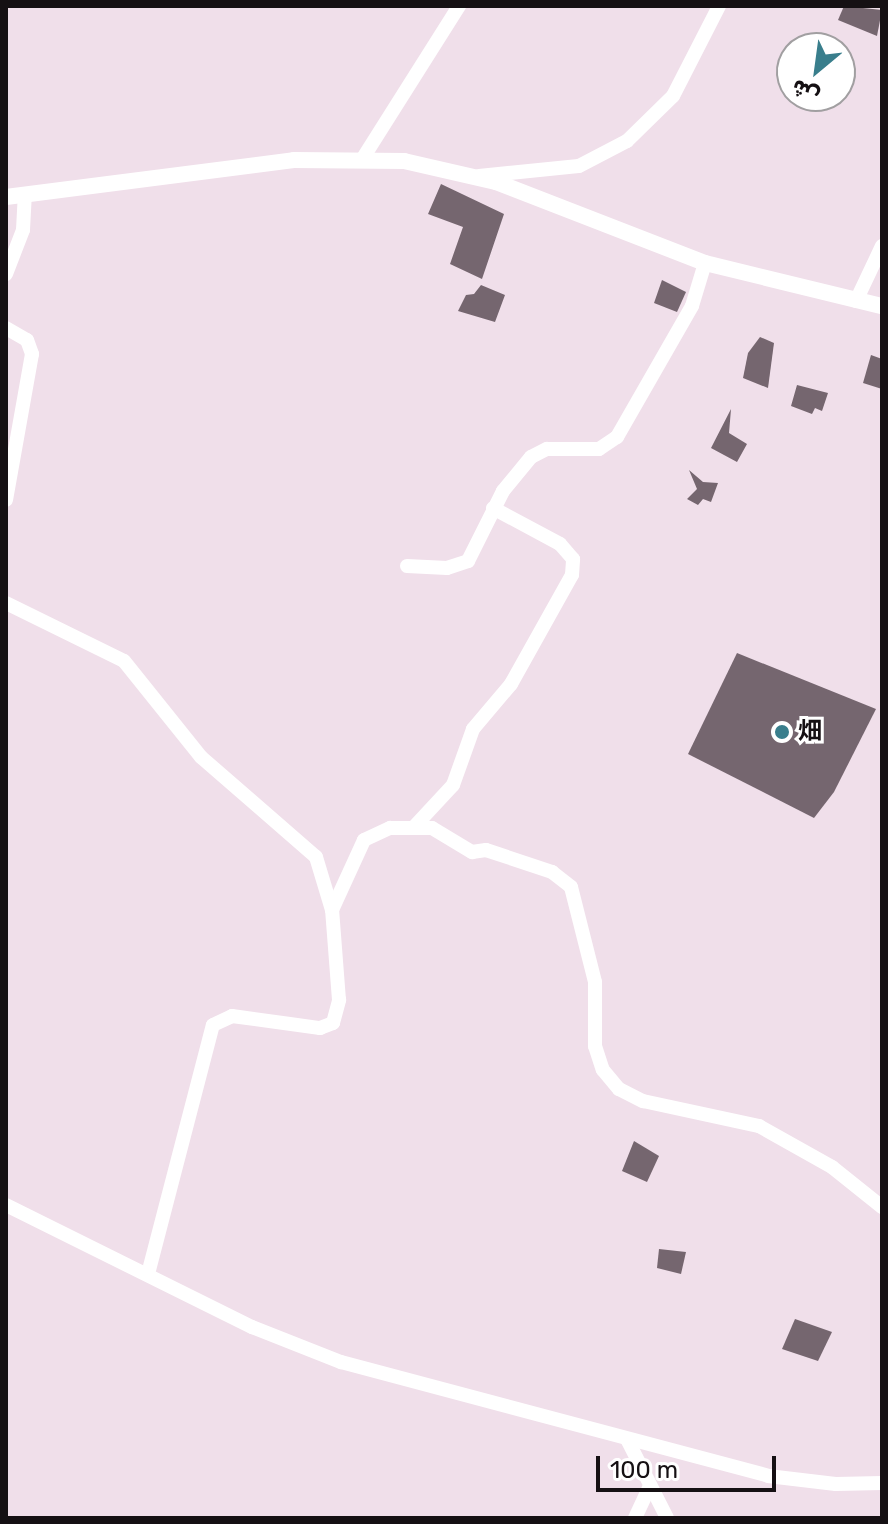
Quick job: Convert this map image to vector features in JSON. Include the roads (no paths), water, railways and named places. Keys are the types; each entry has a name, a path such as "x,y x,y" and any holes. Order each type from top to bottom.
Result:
{"street":[{"path":"363,158 459,6"},
{"path":"479,176 579,166 627,141 673,96 719,6"},
{"path":"6,197 294,160 363,158 420,163 479,176 705,263 882,306"},
{"path":"6,274 23,230 25,195"},
{"path":"856,301 882,246"},
{"path":"407,566 447,568 468,561 493,508 531,457 547,449 599,449 617,437 692,306 705,263"},
{"path":"6,328 27,340 32,361 6,500"},
{"path":"414,827 453,785 473,729 511,684 572,575 573,559 560,544 493,508"},
{"path":"6,603 124,661 201,757 316,857 332,910 339,1000 333,1023 320,1028 232,1016 213,1025 148,1274"},
{"path":"332,910 370,833 414,827 440,832 472,852 486,850 542,868 571,887 595,982 595,1046 603,1070 619,1089 643,1101 759,1126 832,1167 882,1207"},
{"path":"6,1205 319,1355 628,1441 783,1478 882,1483"},
{"path":"628,1441 667,1518"},
{"path":"635,1518 650,1486"}],"place":[{"name":"畑","path":"782,732"}]}
